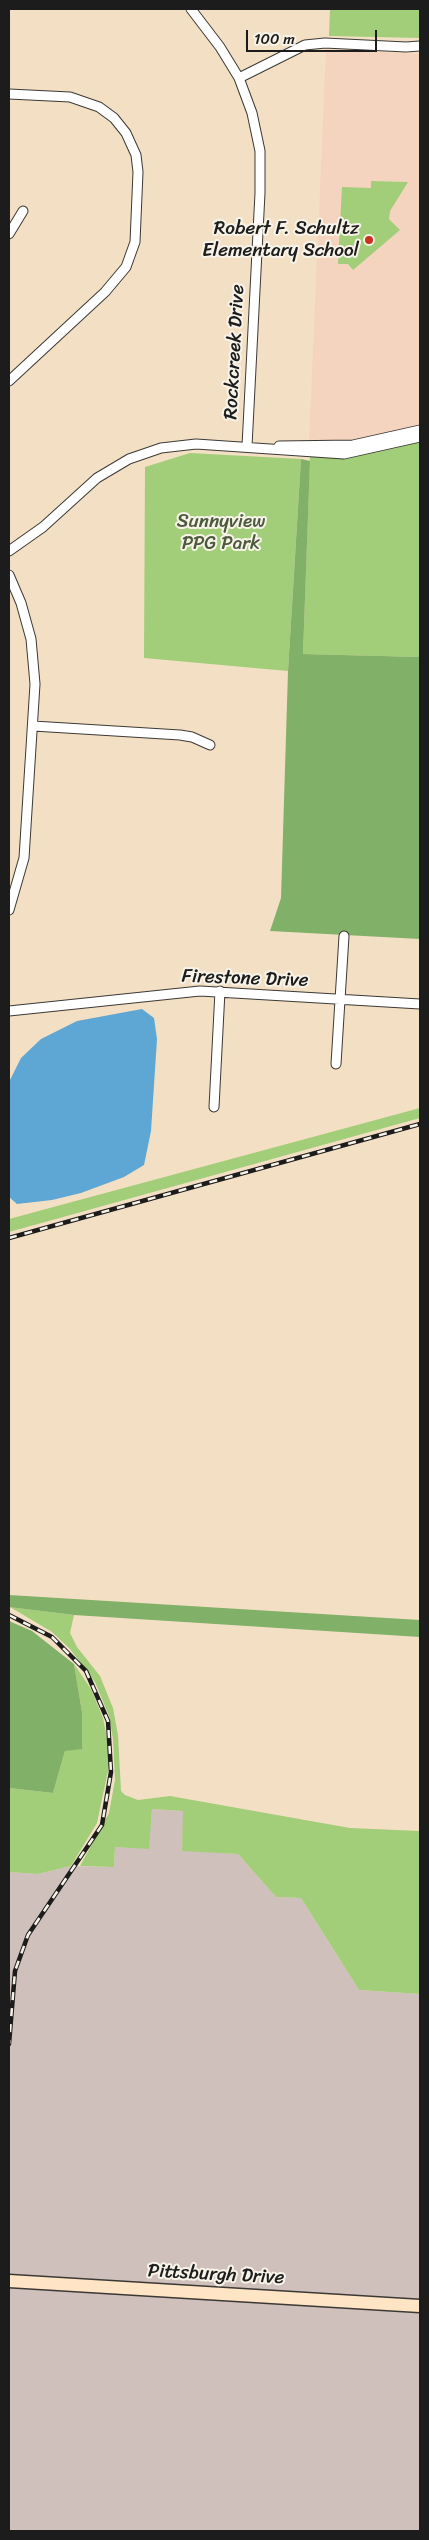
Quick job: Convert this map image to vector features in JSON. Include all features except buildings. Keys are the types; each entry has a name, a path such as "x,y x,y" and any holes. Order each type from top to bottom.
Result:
{"street":[{"name":"Rockcreek Drive","path":"191,9 220,47 239,78 252,113 261,168 246,446"},
{"path":"239,78 305,45 325,43 420,46"},
{"path":"9,94 70,97 99,107 114,118 126,133 136,155 138,172 135,242 126,267 105,292 9,381"},
{"path":"9,234 23,211"},
{"path":"264,447 294,444 353,445 420,430"},
{"path":"9,551 43,527 97,478 129,459 179,445 246,446 300,452 351,453 420,437"},
{"path":"9,575 21,602 31,639 35,684 24,858 9,910"},
{"path":"33,726 180,735 192,737 210,745"},
{"path":"336,1064 344,936"},
{"path":"214,1107 220,991"},
{"name":"Firestone Drive","path":"9,1010 181,992 220,991 420,1004"},
{"name":"Pittsburgh Drive","path":"9,2281 420,2306"}],"shaded area":[{"name":"Robert F. Schultz Elementary School","path":"326,49 420,54 420,426 358,441 309,440"},
{"path":"152,1809 184,1811 182,1850 238,1854 276,1897 301,1898 359,1990 420,1994 420,2531 9,2531 9,1872 38,1874 71,1866 114,1867 115,1847 148,1848"}],"green space":[{"path":"330,9 420,9 420,38 329,36"},
{"path":"371,181 408,182 390,211 389,219 400,230 353,270 348,264 338,264 342,187 371,188"},
{"path":"420,441 420,657 303,654 310,456 356,456"},
{"name":"Sunnyview PPG Park","path":"190,453 301,459 288,671 144,658 145,467"},
{"path":"301,459 310,461 303,654 420,657 420,939 270,931 281,898 288,671"},
{"path":"420,1108 420,1118 9,1232 9,1219"},
{"path":"9,1595 420,1620 420,1637 74,1615 9,1607"},
{"path":"10,1607 74,1615 70,1633 77,1647 100,1676 113,1708 118,1735 121,1791 125,1795 138,1800 170,1796 350,1828 420,1831 420,1994 359,1990 301,1898 276,1897 238,1854 182,1851 183,1811 152,1809 149,1849 115,1847 114,1867 80,1866 109,1813 115,1780 113,1739 109,1716 95,1682 70,1649 52,1632"},
{"path":"9,1621 32,1631 74,1664 82,1712 82,1749 65,1751 53,1793 9,1788"},
{"path":"74,1664 91,1689 103,1718 107,1738 109,1766 97,1823 71,1866 38,1874 9,1872 9,1788 53,1793 65,1751 82,1712"}],"water":[{"path":"142,1009 154,1018 157,1039 151,1131 144,1165 124,1177 81,1193 52,1200 17,1204 9,1197 9,1082 21,1058 41,1039 77,1021"}],"railway":[{"path":"9,1238 420,1124"},
{"path":"9,1615 52,1637 86,1671 108,1721 111,1772 102,1825 28,1935 15,1971 9,2044"}],"place":[{"name":"Robert F. Schultz Elementary School","path":"369,240"}]}
